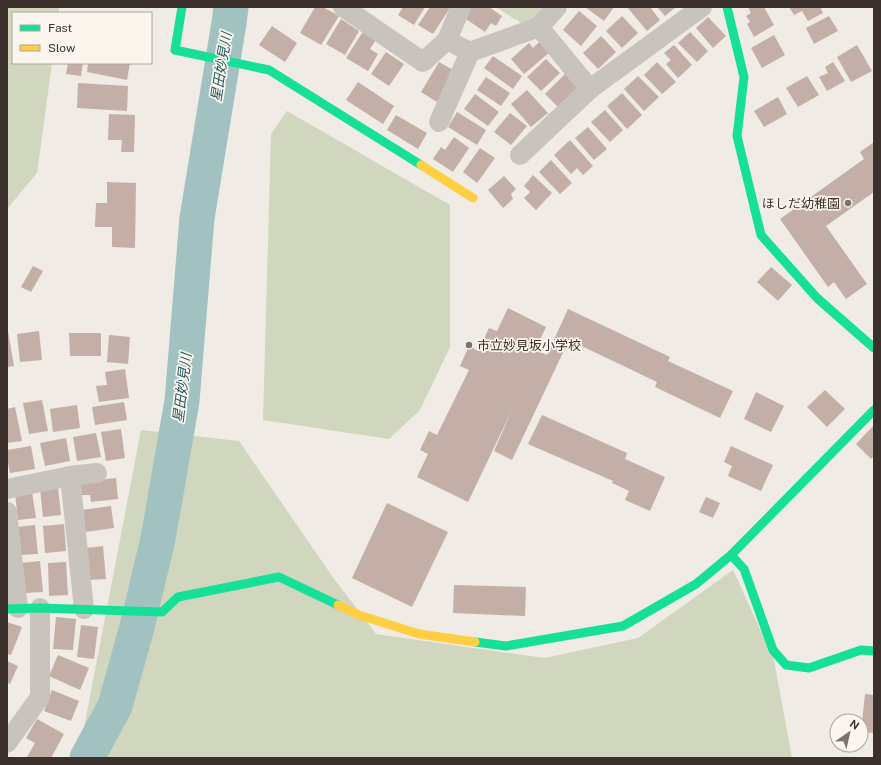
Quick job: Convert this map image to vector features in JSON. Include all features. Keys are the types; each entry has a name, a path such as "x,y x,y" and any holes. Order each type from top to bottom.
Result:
{"street":[{"path":"182,7 175,50 269,70 472,198"},
{"path":"342,7 422,62 447,40 461,7"},
{"path":"439,122 470,52 539,27 557,7"},
{"path":"520,155 590,89 702,7"},
{"path":"728,7 744,77 737,136 761,235 817,298 874,348"},
{"path":"539,27 590,89"},
{"path":"447,40 470,52"},
{"path":"7,512 12,609 40,608 162,612 178,597 279,577 359,615 419,634 506,646 622,626 696,584 731,555 874,410"},
{"path":"7,489 70,476 97,473"},
{"path":"70,476 84,609"},
{"path":"731,555 744,569 773,650 786,666 809,668 860,650 874,651"},
{"path":"7,742 40,697 40,608"}],"green space":[{"path":"7,7 59,7 59,12 12,12 12,64 52,64 37,173 7,209"},
{"path":"496,7 550,7 540,18 521,23"},
{"path":"287,111 450,205 450,347 420,410 389,439 263,420 271,134"},
{"path":"141,430 239,441 332,576 376,634 544,658 638,638 733,570 774,660 792,758 76,758 79,754"}],"building":[{"path":"315,7 323,7 339,16 321,45 300,33"},
{"path":"403,7 425,7 414,25 398,15"},
{"path":"430,7 450,8 433,34 418,25"},
{"path":"470,7 489,7 502,16 496,26 491,23 485,32 463,17"},
{"path":"585,7 614,7 604,21"},
{"path":"627,7 650,7 660,20 647,31"},
{"path":"657,7 676,7 665,16"},
{"path":"748,7 764,7 774,25 754,37 747,24 750,22 746,16 751,13"},
{"path":"789,7 820,7 823,13 808,21 802,11 794,15"},
{"path":"579,11 597,26 581,46 563,30"},
{"path":"622,16 638,33 622,48 606,31"},
{"path":"829,16 838,31 814,44 806,28"},
{"path":"708,17 726,36 713,48 696,28"},
{"path":"341,19 359,31 345,55 326,44"},
{"path":"272,26 297,43 285,62 259,45"},
{"path":"364,30 377,38 370,49 378,54 368,71 346,58"},
{"path":"690,32 708,51 697,62 678,43"},
{"path":"774,35 785,55 762,68 751,48"},
{"path":"601,36 616,52 598,69 583,53"},
{"path":"540,41 550,52 524,74 511,59 529,43 533,48"},
{"path":"674,45 692,65 678,78 666,64 671,60 664,53"},
{"path":"857,45 872,71 851,82 837,57"},
{"path":"386,52 404,64 389,86 371,74"},
{"path":"493,56 522,76 513,89 484,68"},
{"path":"546,59 560,73 541,91 527,77"},
{"path":"439,62 455,71 437,102 421,92"},
{"path":"657,62 676,82 662,94 644,75"},
{"path":"833,62 845,81 827,91 819,77 828,73 825,67"},
{"path":"68,64 83,64 81,76 66,74"},
{"path":"88,64 130,64 127,80 87,72"},
{"path":"565,74 578,88 558,107 545,94"},
{"path":"638,76 659,97 644,111 624,89"},
{"path":"807,76 819,95 798,107 786,88"},
{"path":"486,77 510,93 501,106 477,90"},
{"path":"358,82 394,106 383,124 346,100"},
{"path":"78,83 128,86 127,111 77,108"},
{"path":"527,90 548,113 531,127 511,104"},
{"path":"622,93 642,115 627,129 607,106"},
{"path":"475,94 499,112 488,126 464,109"},
{"path":"778,97 787,114 764,127 754,111"},
{"path":"605,110 623,130 610,142 591,122"},
{"path":"457,112 486,130 477,145 448,127"},
{"path":"510,113 527,126 511,145 494,132"},
{"path":"109,114 135,115 134,152 121,152 122,140 108,140"},
{"path":"396,115 427,133 418,149 387,130"},
{"path":"588,127 607,149 594,160 575,138"},
{"path":"454,137 469,148 453,172 433,159 441,147 445,150"},
{"path":"570,140 593,166 583,175 577,168 571,174 554,155"},
{"path":"874,142 874,192 826,226 867,284 846,299 834,282 828,287 780,219 864,159 860,152"},
{"path":"480,148 495,158 477,183 463,172"},
{"path":"551,160 572,183 560,194 539,172"},
{"path":"533,175 552,193 536,210 524,198 530,192 524,186"},
{"path":"504,176 516,189 511,194 513,199 503,208 488,190"},
{"path":"107,182 136,183 135,248 112,247 112,227 95,227 96,203 107,203"},
{"path":"33,266 43,271 31,292 21,287"},
{"path":"771,267 792,285 778,301 757,282"},
{"path":"508,308 546,327 535,350 547,355 568,309 670,357 668,361 733,391 720,418 655,387 657,382 569,340 512,460 494,451 513,408 468,502 417,477 428,454 420,450 429,431 437,435 469,370 460,366 469,346 478,351 489,328 497,331"},
{"path":"7,331 14,366 7,367"},
{"path":"39,331 42,360 20,362 17,334"},
{"path":"69,333 101,333 101,356 70,356"},
{"path":"109,335 130,337 128,364 107,362"},
{"path":"125,369 129,398 99,402 96,386 107,385 105,372"},
{"path":"825,390 845,409 827,427 807,407"},
{"path":"756,392 784,406 771,432 744,419"},
{"path":"42,400 48,431 29,434 23,403"},
{"path":"124,402 127,420 95,425 92,407"},
{"path":"77,405 80,428 53,432 50,409"},
{"path":"15,407 22,441 7,443 7,409"},
{"path":"542,415 627,453 625,459 665,477 650,511 625,500 629,491 612,483 613,481 528,444"},
{"path":"874,425 874,456 871,459 856,444"},
{"path":"121,429 125,458 106,461 101,432"},
{"path":"96,433 101,457 77,461 73,437"},
{"path":"66,438 70,461 45,466 40,443"},
{"path":"31,446 35,469 10,473 7,450"},
{"path":"731,446 773,465 761,491 728,476 732,466 724,462"},
{"path":"116,478 118,499 91,502 90,495 82,495 80,482"},
{"path":"58,488 61,515 43,517 40,489"},
{"path":"32,492 36,518 18,520 15,493"},
{"path":"706,497 720,503 713,518 699,512"},
{"path":"387,503 448,532 412,607 352,578"},
{"path":"111,506 114,528 85,532 82,510"},
{"path":"64,524 66,551 45,553 43,526"},
{"path":"35,525 38,554 19,555 17,527"},
{"path":"103,546 106,579 88,580 85,548"},
{"path":"40,561 43,592 24,593 21,563"},
{"path":"66,562 68,595 49,596 48,563"},
{"path":"454,585 526,587 525,616 453,613"},
{"path":"56,617 76,619 73,650 53,649"},
{"path":"7,622 22,627 11,655 7,654"},
{"path":"81,625 98,627 94,659 77,657"},
{"path":"58,655 89,668 80,690 49,676"},
{"path":"7,661 18,666 10,684 7,683"},
{"path":"52,690 79,701 71,721 44,711"},
{"path":"865,694 874,695 874,733 869,733 869,713 863,713"},
{"path":"37,719 64,734 51,758 27,757 35,743 26,738"}],"waterway":[{"name":"星田妙見川","path":"87,758 115,706 137,627 158,539 182,401 197,218 231,7"}],"traffic: fast":[{"path":"182,7 175,50 269,70 421,165"},
{"path":"727,7 744,77 737,136 761,235 817,298 874,348"},
{"path":"874,410 731,555 744,569 773,650 786,665 809,668 861,650 874,651"},
{"path":"475,642 506,646 623,626 696,584 731,555"},
{"path":"7,609 40,608 162,612 178,597 279,577 338,605"}],"traffic: slow":[{"path":"421,165 473,198"},
{"path":"338,605 359,615 419,634 475,642"}],"place":[{"name":"ほしだ幼稚園","path":"848,203"},
{"name":"市立妙見坂小学校","path":"469,345"}]}
